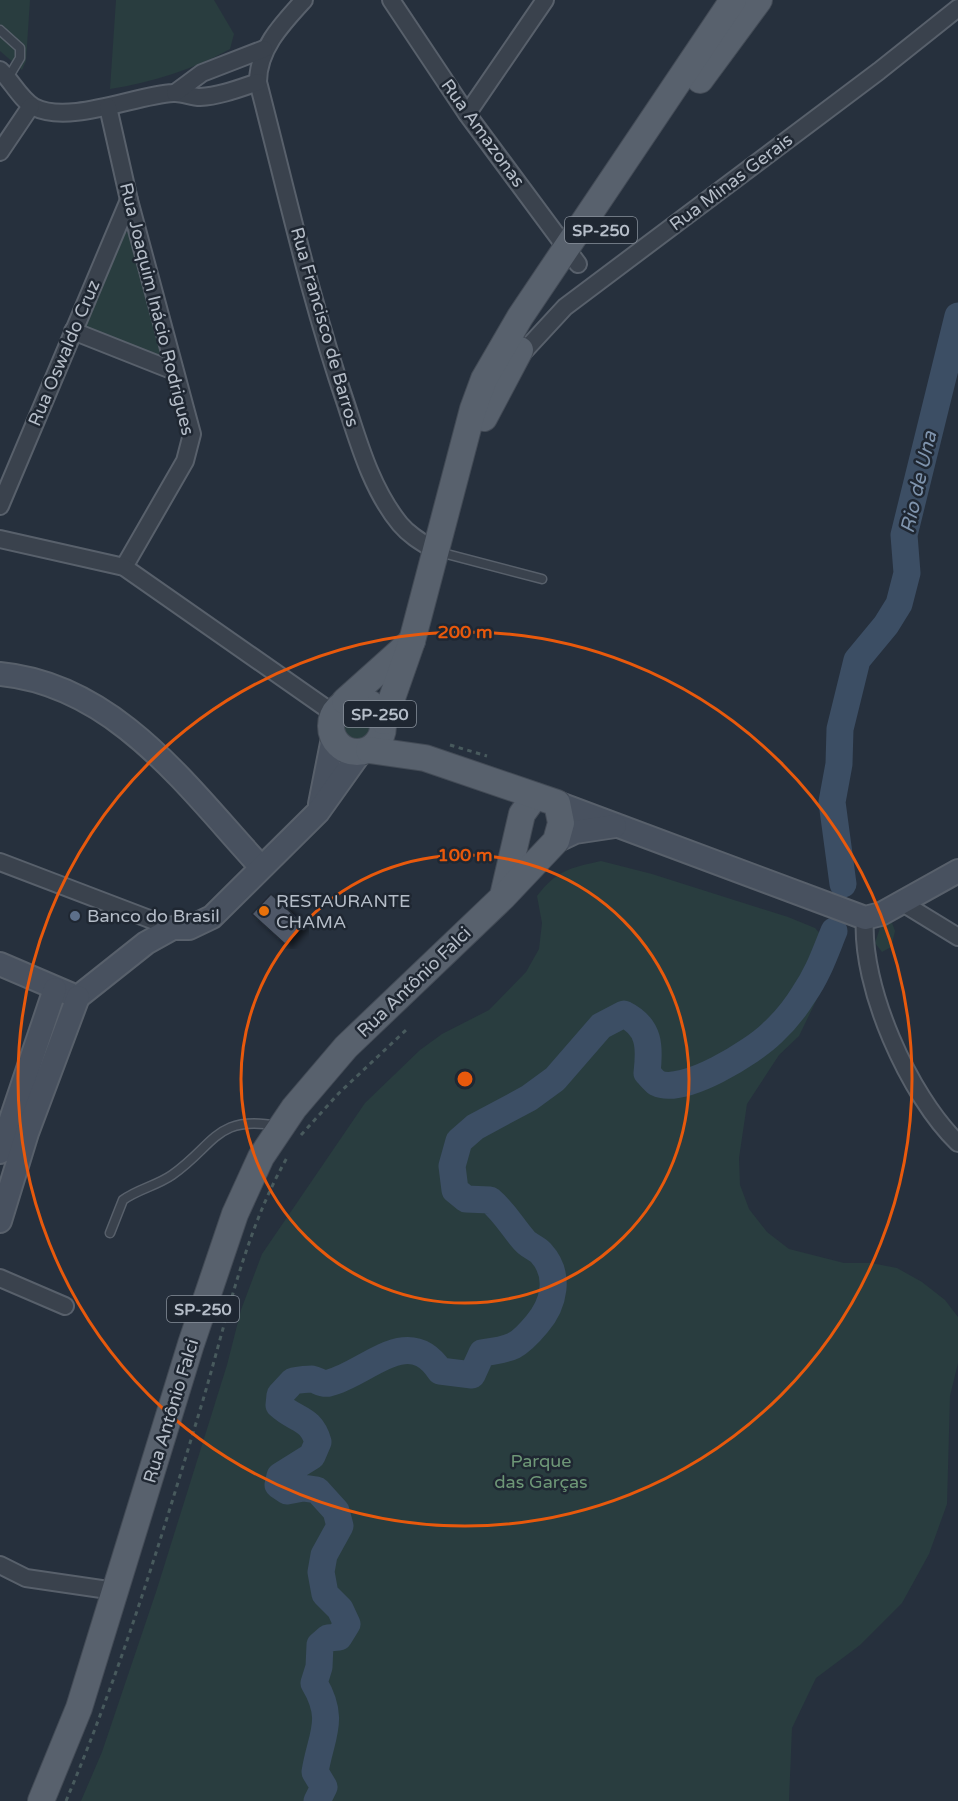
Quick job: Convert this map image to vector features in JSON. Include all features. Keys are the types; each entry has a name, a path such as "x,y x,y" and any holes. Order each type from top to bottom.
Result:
{"main road":[{"name":"SP-250","path":"459,470 512,364 573,257 752,0"},
{"name":"SP-250","path":"365,751 382,738 384,725 412,641 459,470 473,409 484,379 543,313"},
{"name":"SP-250","path":"412,641 339,707 330,726 333,738 345,750 425,758 620,825"},
{"path":"0,674 42,682 80,696 122,722 157,755 261,867"},
{"name":"SP-250","path":"339,707 361,699 376,706 384,725 425,758"},
{"path":"318,812 333,738"},
{"path":"0,1152 17,1131 78,997 146,943 173,928 189,928 212,917 318,812 365,751"},
{"path":"494,782 510,819 518,830 530,839 541,843 556,841 587,830 620,825 865,918 880,914 958,870"},
{"path":"503,897 522,814 546,799 561,824 556,841"},
{"name":"Rua Antônio Falci","path":"41,1801 79,1708 191,1344 236,1214 261,1157 290,1139 346,1047 503,897 556,841"},
{"path":"0,964 78,997"},
{"path":"0,1221 17,1131 56,989"}],"street":[{"name":"Rua Francisco de Barros","path":"304,0 264,49 258,67 258,82 319,314 366,463 399,524 415,539 436,551"},
{"name":"Rua Amazonas","path":"391,0 467,114 573,257"},
{"path":"467,114 545,0"},
{"name":"Rua Minas Gerais","path":"543,313 879,71 958,8"},
{"path":"175,93 202,73 264,49"},
{"path":"4,74 31,106 44,111 108,107 175,93 197,97 210,96 258,82"},
{"path":"0,152 31,106"},
{"name":"Rua Joaquim Inácio Rodrigues","path":"108,107 129,200 192,434 191,447 124,567"},
{"name":"Rua Oswaldo Cruz","path":"0,506 129,200"},
{"path":"73,331 174,371"},
{"path":"0,539 124,567 339,707"},
{"path":"0,862 173,928"},
{"path":"901,902 958,937"},
{"path":"865,918 864,940 885,1021 908,1073 926,1104 945,1130 958,1143"},
{"path":"0,1278 65,1306"},
{"path":"0,1565 26,1578 115,1590"}],"lane":[{"path":"0,30 20,48 20,58 4,74"},
{"path":"436,551 542,579"},
{"path":"110,1233 123,1200 174,1174 211,1138 236,1124 259,1122 290,1139"}],"path":[{"path":"66,1801 99,1721 164,1531 258,1217 290,1139 406,1030"}],"green space":[{"path":"0,0 30,0 26,61 22,70 0,51"},
{"path":"116,0 214,0 234,34 230,49 172,74 110,89"},
{"path":"122,232 132,233 161,347 159,355 82,325"},
{"path":"360,711 371,716 376,727 371,738 360,743 349,738 344,727 349,716"},
{"name":"Parque das Garças","path":"601,861 652,874 788,917 815,928 837,952 799,1036 779,1055 747,1104 739,1158 740,1185 749,1209 767,1232 789,1249 844,1263 871,1263 897,1268 922,1282 945,1300 958,1317 958,1363 950,1396 947,1504 929,1554 902,1603 860,1645 816,1678 792,1728 789,1801 81,1801 102,1752 156,1592 227,1365 241,1310 262,1254 365,1103 420,1050 442,1034 489,1010 526,972 539,949 542,923 537,896 544,887 565,871"},
{"path":"882,922 892,923 895,931 891,947 882,952 875,943"}],"building":[{"path":"271,894 303,924 285,944 252,914"}],"waterway":[{"name":"Rio de Una","path":"843,884 832,802 839,764 840,729 857,660 886,625 899,604 907,573 904,535 958,316"},
{"name":"Rio de Una","path":"317,1801 324,1787 315,1772 326,1718 321,1696 314,1683 319,1667 320,1645 328,1638 339,1637 347,1624 340,1609 325,1594 321,1572 324,1555 340,1526 336,1511 317,1490 303,1488 287,1491 278,1485 280,1476 312,1456 318,1442 307,1424 279,1405 280,1395 293,1381 312,1379 329,1383 344,1378 387,1355 401,1351 415,1351 428,1357 440,1371 472,1375 482,1353 514,1346 525,1338 548,1308 553,1289 551,1271 541,1253 525,1241 490,1200 466,1199 455,1190 452,1166 459,1141 475,1127 529,1098 555,1079 601,1026 624,1014 633,1019 643,1032 648,1046 647,1073 657,1083 669,1085 683,1083 718,1070 763,1041 794,1009 813,979 834,931"}],"place":[{"name":"RESTAURANTE CHAMA","path":"264,911"},
{"name":"Banco do Brasil","path":"75,916"}]}
